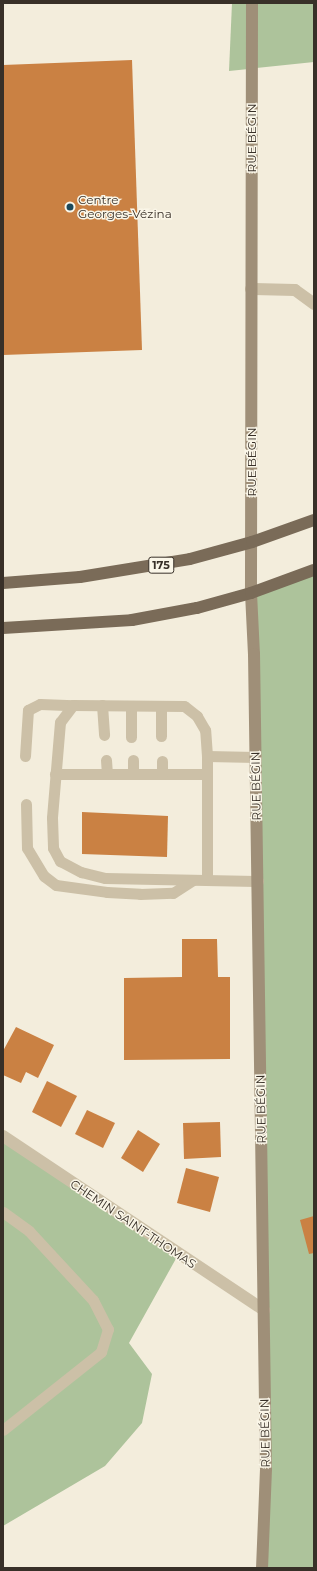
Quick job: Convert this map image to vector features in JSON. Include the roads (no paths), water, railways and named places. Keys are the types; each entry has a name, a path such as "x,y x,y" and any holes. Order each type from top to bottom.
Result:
{"main road":[{"name":"175","path":"3,583 136,569 190,560 252,542 314,520"},
{"path":"3,628 132,620 197,608 251,593 314,570"}],"street":[{"name":"RUE BÉGIN","path":"252,3 251,593 256,757 266,1469 262,1568"},
{"path":"251,289 296,290 314,304"},
{"name":"CHEMIN SAINT-THOMAS","path":"3,1136 264,1310"}],"lane":[{"path":"25,756 28,710 40,704 184,706 197,716 205,730 207,756 207,880"},
{"path":"73,705 60,722 55,774 52,818 54,848 60,861 81,872 105,878 258,881"},
{"path":"102,705 104,735"},
{"path":"131,706 131,737"},
{"path":"162,706 162,736"},
{"path":"207,756 256,757"},
{"path":"106,760 107,774"},
{"path":"133,760 133,774"},
{"path":"162,761 162,774"},
{"path":"55,774 206,774"},
{"path":"26,804 27,848 44,876 56,884 107,892 146,894 173,892 193,880"},
{"path":"3,1212 29,1231 93,1300 108,1329 101,1352 3,1430"}],"place":[{"name":"Centre Georges-Vézina","path":"70,207"}]}
